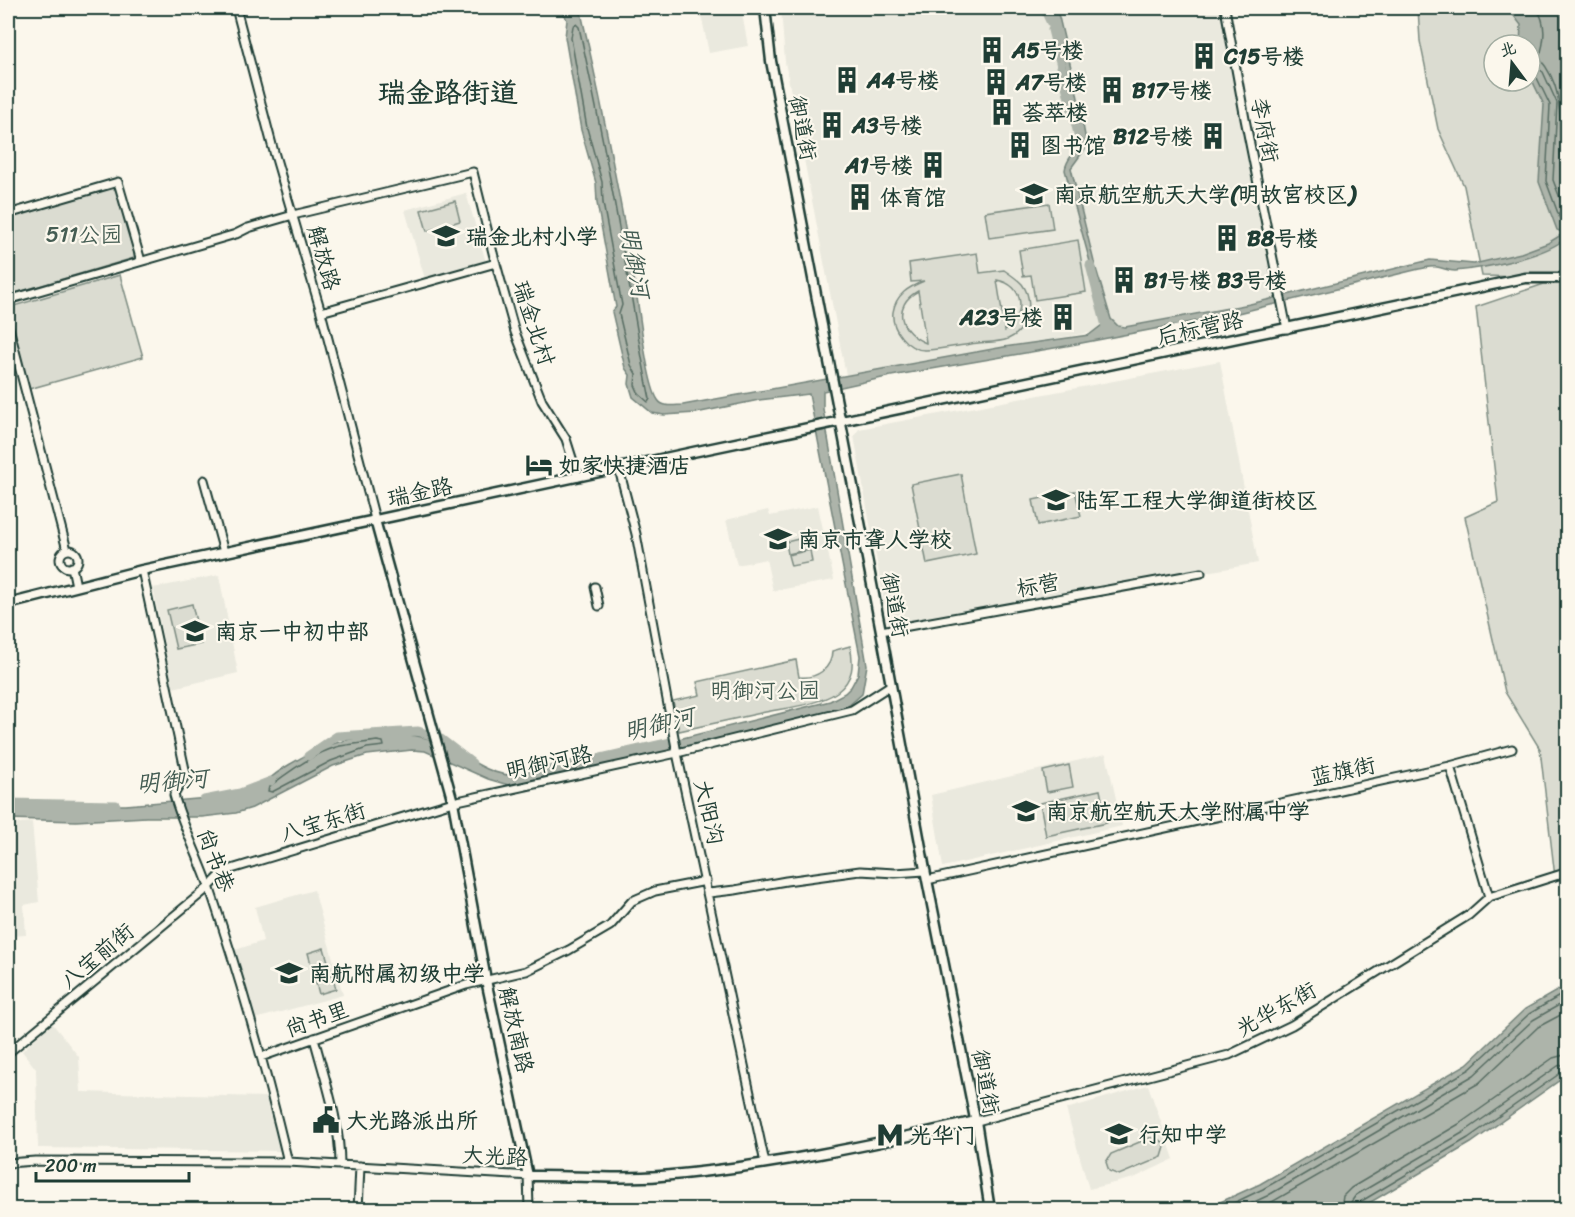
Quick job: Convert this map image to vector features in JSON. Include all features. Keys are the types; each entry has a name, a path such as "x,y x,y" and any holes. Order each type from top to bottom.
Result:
{"main road":[{"name":"御道街","path":"765,8 771,61 882,631 926,876 976,1121 990,1209"},
{"name":"后标营路","path":"841,421 1525,278 1568,278"},
{"name":"瑞金路","path":"8,604 142,570 841,421"},
{"path":"410,648 453,802"},
{"path":"886,1142 976,1121"}],"street":[{"name":"解放路","path":"236,8 321,312 375,520"},
{"name":"李府街","path":"1225,8 1287,329"},
{"name":"瑞金北村","path":"293,215 473,172 515,332 542,401 566,439 578,477"},
{"path":"8,214 118,183 141,261"},
{"path":"8,300 236,234 248,228 293,215"},
{"path":"321,312 496,263"},
{"path":"8,324 67,550"},
{"name":"大阳沟","path":"619,469 636,534 677,753 709,892 765,1163"},
{"path":"204,480 224,552"},
{"path":"375,520 410,648"},
{"path":"67,550 73,550 78,556 76,564 72,567 66,567 61,562 62,554 67,550"},
{"path":"72,567 76,586"},
{"name":"尚书巷","path":"142,570 186,774 174,795 209,887 261,1057 288,1162"},
{"name":"标营","path":"882,631 1201,573"},
{"path":"595,587 599,606"},
{"name":"明御河路","path":"453,802 677,753 852,710 891,685"},
{"name":"解放南路","path":"431,720 453,802 486,980 528,1176 529,1209"},
{"name":"蓝旗街","path":"709,892 860,871 926,876 1450,766 1512,749"},
{"path":"1450,766 1489,897"},
{"name":"八宝东街","path":"209,887 225,871 453,802"},
{"name":"光华东街","path":"976,1121 1229,1055 1292,1025 1470,915 1489,897 1568,872"},
{"name":"尚书里","path":"261,1057 466,985 526,971 610,927 632,901 655,891 706,881"},
{"name":"八宝前街","path":"8,1053 209,887"},
{"path":"314,1038 335,1114 340,1145 340,1165"},
{"name":"大光路","path":"8,1163 35,1161 288,1162 528,1176 659,1177 765,1163 886,1142"},
{"path":"358,1209 360,1166"}],"shaded area":[{"path":"741,8 748,46 709,53 700,9"},
{"name":"南京航空航天大学(明故宫校区)","path":"781,8 1222,8 1276,298 846,375 785,62"},
{"name":"瑞金北村小学","path":"466,193 486,262 425,279 405,210"},
{"name":"陆军工程大学御道街校区","path":"1220,361 1258,563 889,628 854,436 859,429"},
{"name":"南京市聋人学校","path":"818,506 834,580 773,591 766,559 737,565 726,520 768,510 770,516"},
{"name":"南京一中初中部","path":"219,575 238,673 173,688 153,588"},
{"name":"南京航空航天大学附属中学","path":"1106,754 1122,826 943,867 931,795"},
{"path":"32,822 39,902 24,905 26,935 8,936 8,824"},
{"name":"南航附属初级中学","path":"314,890 343,995 255,1019 235,950 263,941 255,907"},
{"path":"52,1023 79,1057 81,1092 267,1097 280,1151 38,1148 36,1069 22,1051"},
{"name":"行知中学","path":"1148,1085 1174,1159 1134,1178 1089,1189 1066,1109"}],"green space":[{"path":"1418,8 1567,8 1567,278 1482,276 1464,186 1438,129 1420,41"},
{"name":"511公园","path":"111,187 117,191 134,258 8,295 8,216"},
{"path":"455,201 460,221 427,231 421,210"},
{"path":"1049,203 1053,229 989,238 985,212"},
{"path":"1078,240 1086,292 1035,300 1031,275 1023,276 1019,250"},
{"path":"977,253 980,273 1004,270 1022,284 1029,307 1025,323 1015,335 1004,340 931,350 912,346 901,337 893,319 893,312 900,296 924,281 911,282 909,263","holes":["997,280 1013,288 1020,301 1017,317 1005,331","918,291 926,342 926,343 910,333 902,319 904,304"]},
{"path":"120,275 143,357 29,389 9,313 10,307"},
{"path":"1544,284 1567,284 1568,872 1555,877 1540,749 1505,692 1465,517 1498,502 1476,307"},
{"path":"961,474 976,554 927,564 911,484"},
{"path":"1075,491 1081,516 1038,525 1033,500"},
{"path":"807,537 810,549 788,554 786,542"},
{"path":"810,550 812,562 791,566 788,555"},
{"path":"192,604 201,644 176,649 167,610"},
{"name":"明御河公园","path":"850,646 852,665 850,676 843,687 830,696 801,706 679,731 673,701 700,695 697,682 796,660 799,677 811,676 826,668 832,651"},
{"path":"1069,765 1073,787 1047,792 1043,771"},
{"path":"1100,790 1107,823 1046,836 1040,803"},
{"path":"324,948 336,989 319,994 308,953"},
{"path":"1149,1138 1156,1138 1163,1142 1165,1147 1162,1157 1119,1175 1109,1171 1106,1162 1111,1154"}],"water":[{"path":"561,8 580,8 616,180 650,379 658,400 666,405 683,405 1004,347 1089,335 1102,325 1105,317 1065,170 1067,162 1080,141 1061,52 1048,20 1040,8 1054,8 1059,17 1087,146 1071,168 1094,262 1111,319 1118,326 1125,327 1250,304 1430,260 1474,264 1521,253 1548,243 1561,235 1562,241 1540,252 1495,265 1455,271 1435,267 1426,268 1238,313 891,376 823,391 823,409 867,665 862,694 847,707 606,767 515,787 488,779 425,751 412,750 367,755 333,766 252,808 236,813 202,817 76,821 8,819 8,805 126,805 241,794 316,751 345,740 375,735 408,735 430,739 493,771 511,775 536,775 830,701 851,687 858,674 860,656 809,394 759,400 696,413 664,415 652,413 633,397 629,384 630,375 625,368 612,312 616,307 597,203 596,183 581,130 565,37 567,20"},
{"path":"1508,8 1567,8 1567,234 1557,230 1539,182 1544,105 1538,93 1542,93 1542,33 1521,33 1521,25"},
{"path":"1567,985 1567,1075 1471,1143 1359,1209 1205,1209 1260,1184 1467,1064 1525,1009"}],"waterway":[{"path":"1044,8 1051,23"},
{"path":"1052,30 1073,114"},
{"path":"1075,122 1081,146 1076,151"},
{"path":"1090,265 1107,330"},
{"name":"明御河","path":"308,756 337,736 418,731 430,735"},
{"name":"明御河","path":"441,739 472,763"},
{"name":"明御河","path":"518,777 671,742"},
{"name":"明御河","path":"204,800 240,793 271,781"},
{"name":"明御河","path":"8,803 116,805"}],"place":[{"name":"A5号楼","path":"992,50"},
{"name":"C15号楼","path":"1204,56"},
{"name":"A4号楼","path":"847,80"},
{"name":"A7号楼","path":"996,82"},
{"name":"B17号楼","path":"1112,90"},
{"name":"荟萃楼","path":"1002,112"},
{"name":"A3号楼","path":"832,125"},
{"name":"B12号楼","path":"1213,136"},
{"name":"图书馆","path":"1020,145"},
{"name":"A1号楼","path":"933,165"},
{"name":"南京航空航天大学(明故宫校区)","path":"1034,194"},
{"name":"体育馆","path":"860,197"},
{"name":"瑞金北村小学","path":"446,236"},
{"name":"B8号楼","path":"1227,238"},
{"name":"B1号楼 B3号楼","path":"1124,280"},
{"name":"A23号楼","path":"1063,317"},
{"name":"如家快捷酒店","path":"539,465"},
{"name":"陆军工程大学御道街校区","path":"1056,500"},
{"name":"南京市聋人学校","path":"778,539"},
{"name":"南京一中初中部","path":"195,631"},
{"name":"南京航空航天大学附属中学","path":"1026,811"},
{"name":"南航附属初级中学","path":"289,973"},
{"name":"大光路派出所","path":"326,1120"},
{"name":"行知中学","path":"1119,1134"},
{"name":"光华门","path":"890,1135"}],"district":[{"name":"瑞金路街道","path":"448,92"}]}
